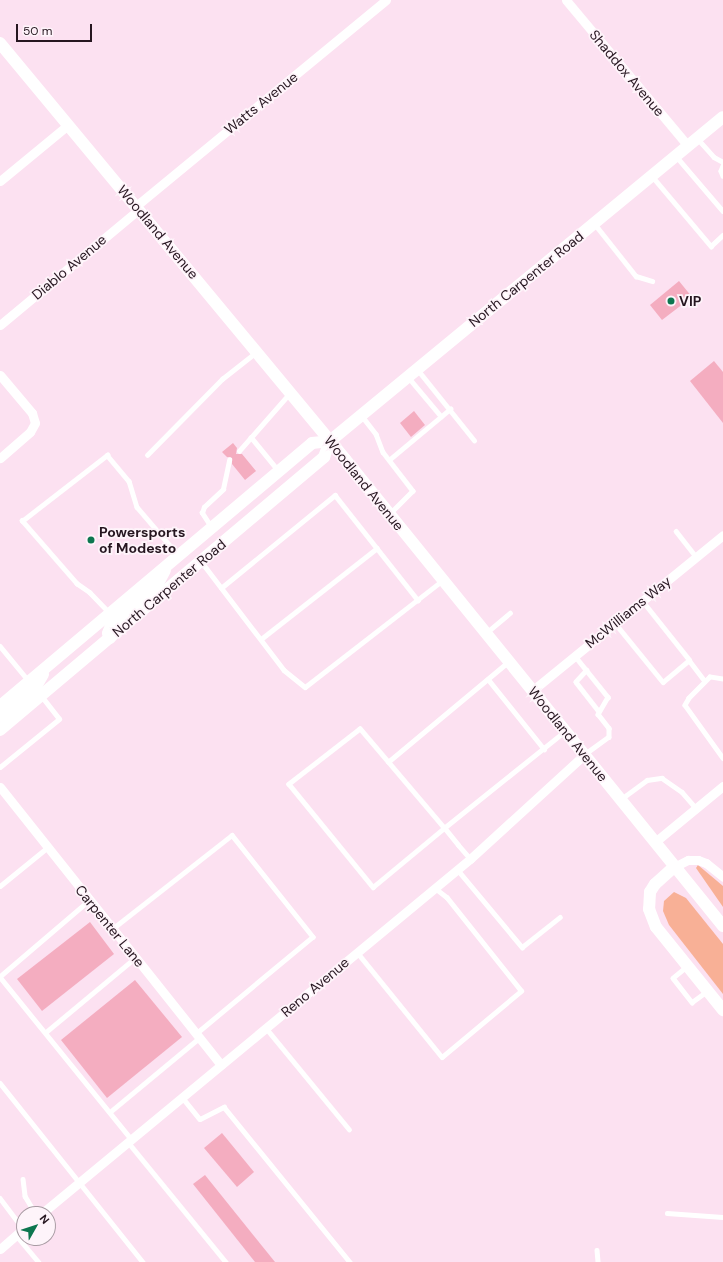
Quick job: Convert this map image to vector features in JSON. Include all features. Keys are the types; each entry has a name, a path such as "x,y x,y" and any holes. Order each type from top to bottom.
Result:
{"main road":[{"name":"Woodland Avenue","path":"0,43 290,392 723,926"},
{"name":"North Carpenter Road","path":"0,730 324,457 330,441 723,117"},
{"name":"North Carpenter Road","path":"0,706 312,443 330,441"},
{"path":"110,638 108,633 111,626 155,590 169,564"},
{"path":"0,716 35,688 49,665"},
{"path":"674,867 655,884 650,892 649,909 656,927 723,1010"}],"street":[{"name":"Watts Avenue","path":"137,207 386,0"},
{"name":"Shaddox Avenue","path":"566,0 693,142"},
{"path":"0,181 68,125"},
{"name":"Diablo Avenue","path":"0,325 137,207"},
{"path":"0,375 32,413 35,423 30,432 0,458"},
{"name":"McWilliams Way","path":"533,690 723,535"},
{"name":"Reno Avenue","path":"51,1206 470,859 584,754"},
{"path":"656,842 723,786"},
{"name":"Carpenter Lane","path":"0,788 221,1065"},
{"path":"674,867 688,860 698,860 706,863 723,877"},
{"path":"0,1249 16,1235"}],"lane":[{"path":"693,142 723,162"},
{"path":"676,156 723,211"},
{"path":"723,166 723,176"},
{"path":"652,176 710,246 723,235"},
{"path":"594,223 636,276 652,281"},
{"path":"147,455 222,378 257,352"},
{"path":"413,373 450,409 474,440"},
{"path":"413,373 441,416"},
{"path":"239,451 290,392"},
{"path":"389,460 450,409"},
{"path":"361,415 376,434 389,460 413,491 389,514"},
{"path":"251,437 279,471"},
{"path":"110,614 90,593 77,584 22,521 107,455 129,481 136,507 178,556"},
{"path":"211,528 202,512 204,507 223,489 229,460"},
{"path":"221,588 335,495 418,600"},
{"path":"676,531 696,557"},
{"path":"261,639 377,548"},
{"path":"201,561 284,670 305,687 443,580"},
{"path":"642,601 705,681"},
{"path":"486,633 510,614"},
{"path":"615,623 663,682 689,660"},
{"path":"0,646 29,681"},
{"path":"575,656 608,697 605,705 599,711"},
{"path":"388,762 509,661"},
{"path":"584,754 609,737 609,728 599,716 599,711 576,682 587,670"},
{"path":"723,679 710,677 689,698 685,705 723,758"},
{"path":"488,679 544,749"},
{"path":"0,767 59,719 41,696"},
{"path":"470,859 444,828 360,729 290,784 373,887 444,828 566,731"},
{"path":"621,799 647,780 654,777 662,778 677,788 696,809"},
{"path":"110,1112 313,937 232,835 112,929"},
{"path":"0,886 48,847"},
{"path":"457,869 522,947 560,917"},
{"path":"357,952 442,1057 521,991 447,898 434,888"},
{"path":"90,900 0,977 110,1112 130,1141 226,1262"},
{"path":"46,1032 130,962"},
{"path":"688,966 673,978 692,1002 707,991"},
{"path":"266,1028 349,1129"},
{"path":"0,1083 144,1262"},
{"path":"182,1097 200,1119 224,1107 350,1262"},
{"path":"23,1179 25,1196 31,1206"},
{"path":"0,1198 16,1223"},
{"path":"667,1213 723,1217"},
{"path":"30,1246 39,1262"},
{"path":"597,1250 598,1262"}],"shaded area":[{"path":"698,865 723,886 723,907 696,868"},
{"path":"674,892 686,898 723,944 723,994 669,925 663,911 664,901"}],"building":[{"name":"VIP","path":"679,281 692,297 662,320 650,305"},
{"path":"714,361 723,372 723,423 690,381"},
{"path":"414,411 425,425 411,437 400,423"},
{"path":"233,443 237,448 236,454 242,454 256,471 245,480 232,464 232,458 227,457 222,452"},
{"path":"90,922 114,954 42,1011 17,979"},
{"path":"135,980 182,1037 107,1098 61,1040"},
{"path":"222,1133 254,1172 237,1187 204,1148"},
{"path":"205,1175 275,1262 255,1262 193,1184"}],"place":[{"name":"VIP","path":"671,301"},
{"name":"Powersports of Modesto","path":"91,540"}]}
